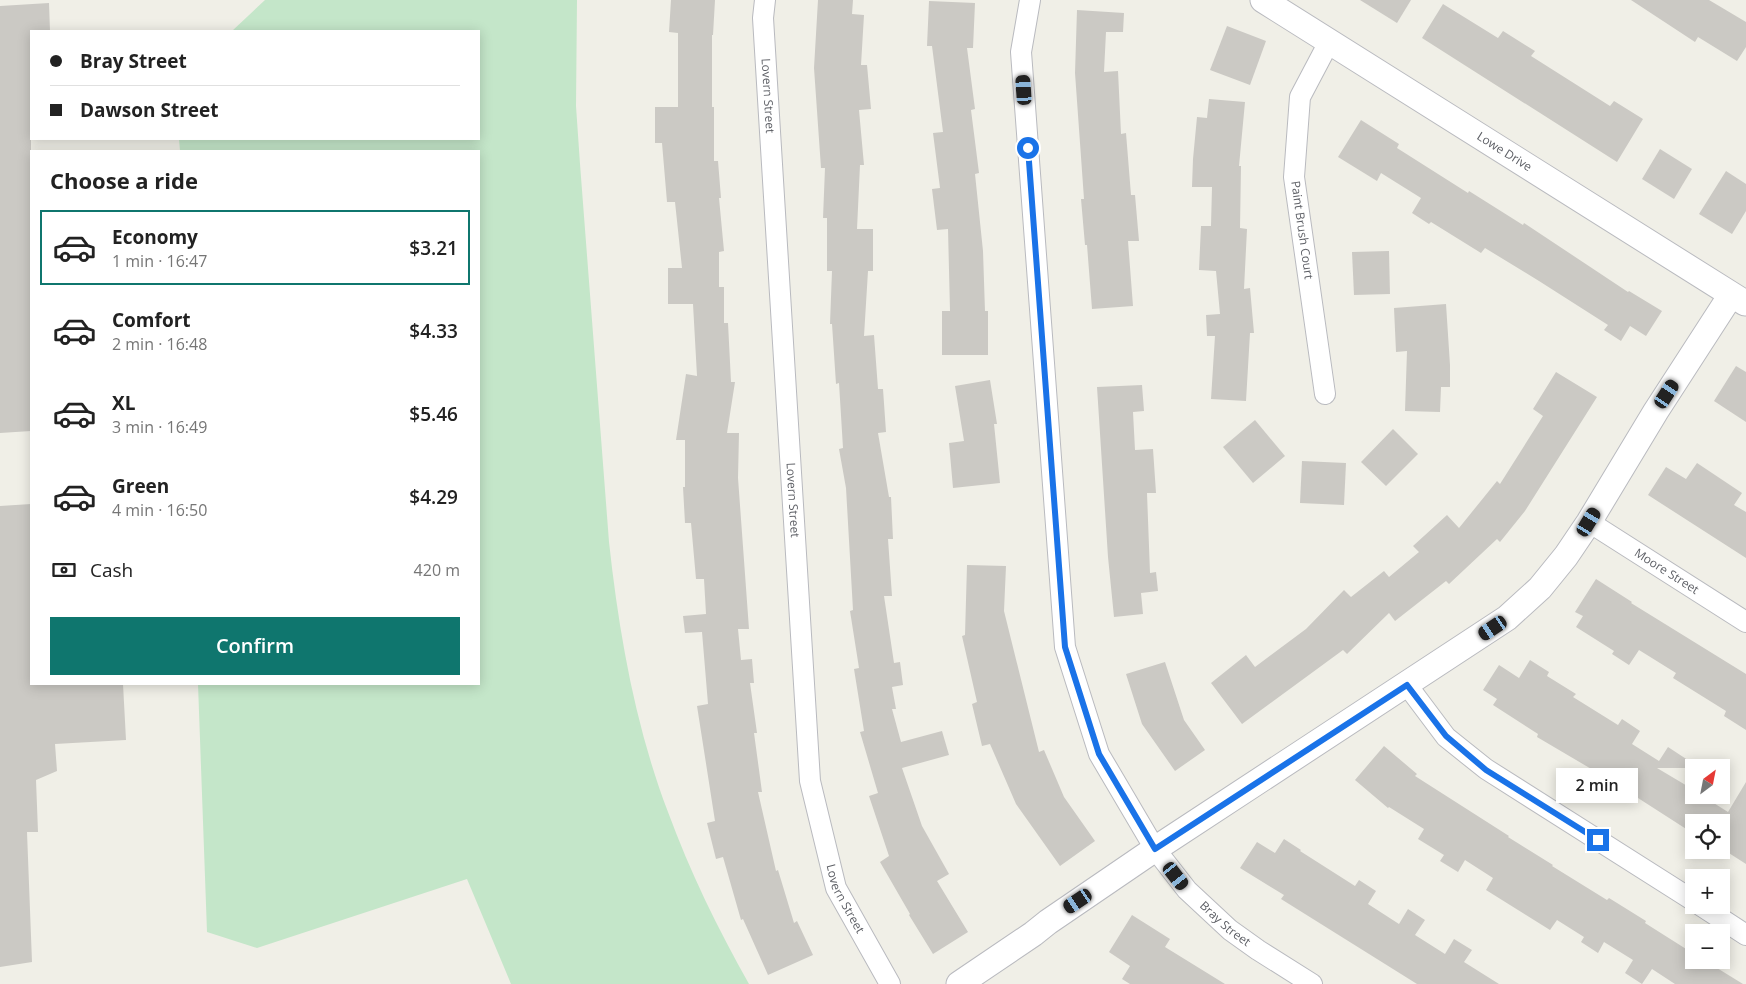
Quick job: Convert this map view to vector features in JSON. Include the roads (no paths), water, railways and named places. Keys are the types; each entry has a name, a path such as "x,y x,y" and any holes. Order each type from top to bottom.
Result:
{"street":[{"name":"Lovern Street","path":"765,0 762,18 810,781 836,888 890,984"},
{"name":"Bray Street","path":"1030,0 1021,52 1065,647 1099,754 1155,849 1187,890 1230,930 1312,984"},
{"name":"Lowe Drive","path":"1262,0 1739,300"},
{"name":"Paint Brush Court","path":"1325,394 1294,177 1300,97 1329,42"},
{"path":"959,984 1155,849 1507,618 1540,588 1566,556 1589,522 1656,411 1739,300"},
{"name":"Moore Street","path":"1589,522 1746,622"},
{"path":"1407,685 1446,736 1486,770 1685,895"},
{"path":"1714,914 1746,934"}]}
